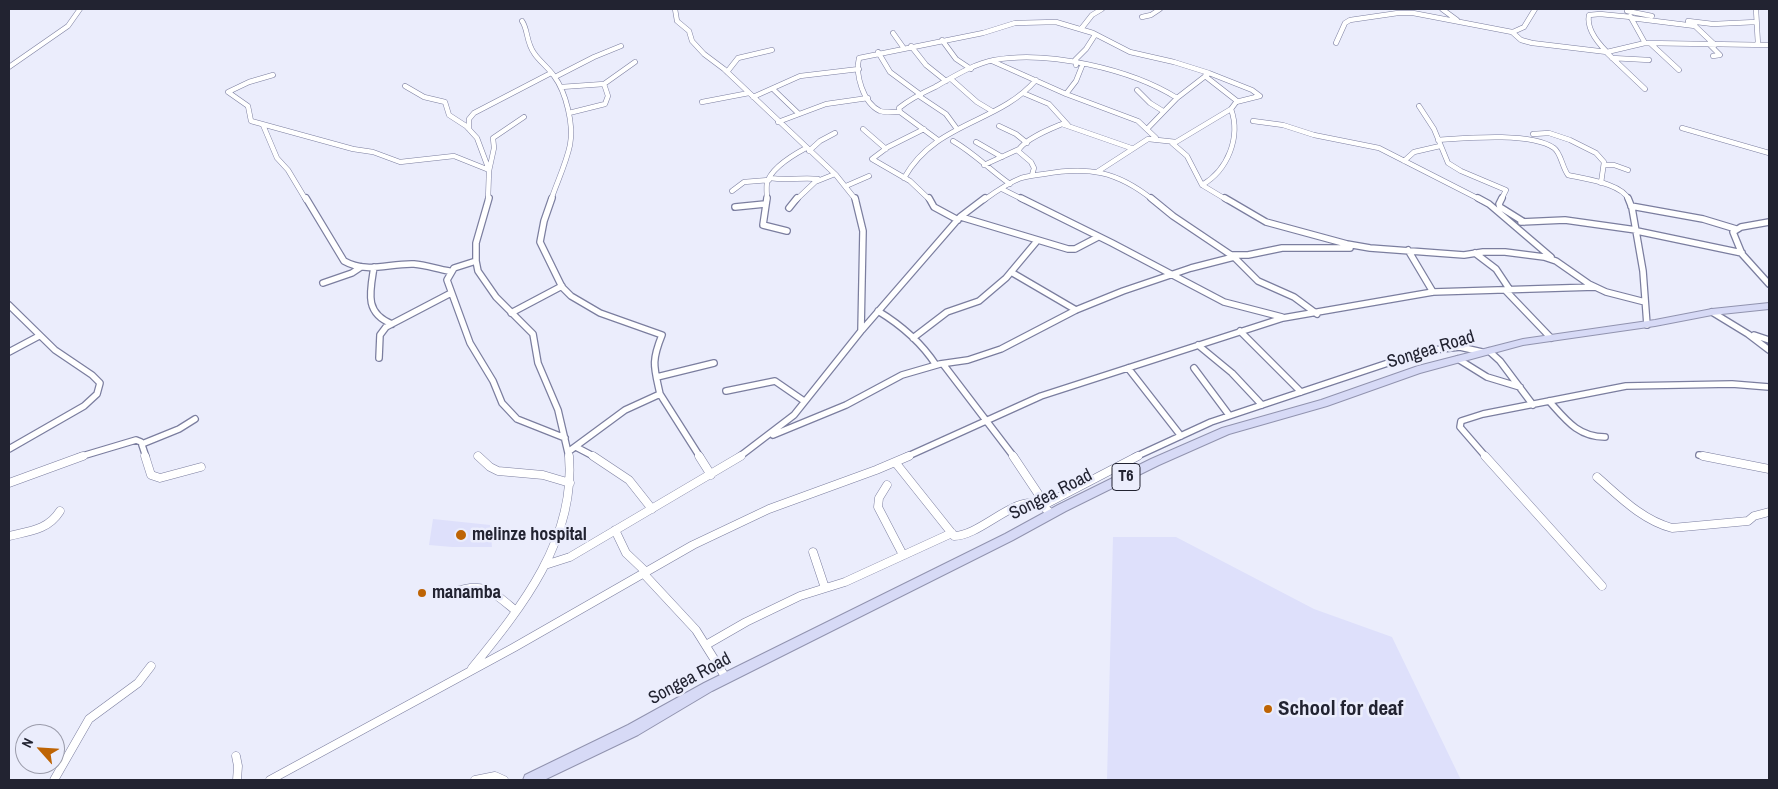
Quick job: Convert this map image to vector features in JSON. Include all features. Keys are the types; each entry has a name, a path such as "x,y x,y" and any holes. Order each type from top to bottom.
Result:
{"highway":[{"name":"Songea Road","path":"530,780 632,730 1046,508 1226,431 1323,403 1458,359 1524,342 1647,324 1712,312 1769,306"}],"street":[{"path":"9,67 68,26 80,9"},
{"path":"675,9 677,22 689,31 692,41 704,54 727,72 835,174 846,186 860,208 864,231 861,331"},
{"path":"1081,29 1092,15 1102,9"},
{"path":"1142,17 1151,15 1160,9"},
{"path":"1442,9 1460,22"},
{"path":"1336,42 1345,23 1354,18 1407,12 1512,32 1521,31 1526,28 1535,9"},
{"path":"1756,9 1758,45"},
{"path":"1627,10 1644,43"},
{"path":"1627,10 1698,28 1720,55 1713,56"},
{"path":"1645,89 1602,48 1589,26 1588,17 1600,14 1713,24 1756,22"},
{"path":"522,21 526,38 533,52 561,87 565,96 572,132 570,145 544,221 540,242 562,286 570,296 600,313 662,335 654,354 653,364 660,394 711,475"},
{"path":"938,140 900,112 883,112 877,109 862,89 857,63 859,58 878,52 996,30 1015,23 1056,22 1081,29 1130,52 1174,62 1252,90 1260,96 1236,102 1231,109 1172,143"},
{"path":"1512,32 1521,40 1532,44 1607,52 1644,43 1769,45"},
{"path":"893,33 903,47"},
{"path":"1076,64 1075,60 1086,49 1095,35"},
{"path":"942,40 956,59 971,69"},
{"path":"1650,44 1679,70"},
{"path":"469,128 469,119 474,113 553,75 621,46"},
{"path":"911,46 926,65 992,111"},
{"path":"727,72 738,58 772,50"},
{"path":"878,52 890,72 948,116 955,123 957,129"},
{"path":"900,112 898,110 902,105 971,69 991,60 1017,57 1076,64 1152,84 1178,98"},
{"path":"1612,58 1649,60"},
{"path":"991,60 1066,94 1124,114 1138,121 1156,138"},
{"path":"561,87 604,84 635,62"},
{"path":"1066,94 1076,80 1082,66"},
{"path":"702,102 774,90 800,76 859,69"},
{"path":"1147,129 1162,116 1163,111 1172,106 1178,98 1207,74"},
{"path":"1207,74 1236,102"},
{"path":"273,75 250,82 228,92 248,106 251,121 320,138 354,149 373,152 400,162 454,156 489,170"},
{"path":"904,178 912,164 938,140 1023,93 1036,80"},
{"path":"569,113 605,104 608,96 604,84"},
{"path":"405,86 424,98 445,102 449,116 469,128 477,138 489,170"},
{"path":"774,90 799,114"},
{"path":"1137,90 1150,103 1163,111"},
{"path":"1023,93 1053,106 1061,113 1068,125"},
{"path":"778,122 826,104 868,98"},
{"path":"1419,106 1439,143 1444,157 1452,166 1506,190 1500,207 1524,222"},
{"path":"1202,185 1208,183 1217,175 1233,146 1237,128 1235,116 1231,109"},
{"path":"469,671 516,611 545,565 556,544 570,483 565,438 557,407 539,365 533,334 511,313 485,283 479,273 476,261 477,235 489,196 489,170 495,151 493,138 524,117"},
{"path":"1252,121 1283,125 1314,135 1376,147 1490,204 1556,261 1595,287 1645,302"},
{"path":"263,125 277,158 288,170 344,261 361,268 414,264 449,271"},
{"path":"984,165 1019,149 1060,125 1068,125 1131,148"},
{"path":"999,126 1016,134 1027,143"},
{"path":"1682,128 1769,152"},
{"path":"924,129 876,154 872,159 904,178 928,196 934,207 960,218 1059,247 1075,249 1098,237"},
{"path":"863,130 886,149"},
{"path":"787,231 763,225 762,216 766,204 769,179 786,160 808,150 835,133"},
{"path":"1533,134 1550,133 1559,136 1604,158 1601,183"},
{"path":"1404,161 1414,152 1439,143 1485,137 1515,139 1550,146 1557,151 1560,164 1568,175 1620,190 1627,196 1631,206 1638,252 1644,272 1647,324"},
{"path":"1097,172 1131,148 1148,139 1156,138 1172,143 1187,156 1202,185 1266,222 1362,247"},
{"path":"953,141 970,151 984,165 1010,184"},
{"path":"976,142 1002,157"},
{"path":"1019,149 1020,154 1031,162 1034,168 1032,175"},
{"path":"1604,165 1619,166 1628,170"},
{"path":"545,565 570,557 711,475 765,439 794,415 861,331 960,218 1021,178 1066,170 1097,172 1115,177 1141,190 1166,211 1233,256 1249,274 1294,298 1317,314"},
{"path":"732,191 737,184 742,182 769,179 786,182 808,178 818,179 835,174"},
{"path":"846,186 869,176"},
{"path":"789,208 818,179"},
{"path":"1002,189 1224,302 1283,318"},
{"path":"735,206 766,204"},
{"path":"1631,206 1708,220 1736,229"},
{"path":"1515,225 1524,222 1565,220 1667,236 1742,254"},
{"path":"1769,222 1741,226 1733,232 1742,254 1769,284"},
{"path":"913,338 947,312 979,301 1011,272 1037,241"},
{"path":"765,439 846,405 902,375 968,360 1001,349 1076,310 1171,275 1233,256 1282,248 1362,247 1464,255 1504,252 1556,261"},
{"path":"1408,250 1433,292"},
{"path":"1475,253 1496,269 1508,290 1551,338"},
{"path":"476,261 455,267 449,271 447,280 470,343 493,382 502,403 510,413 529,425 565,438"},
{"path":"374,267 371,296 372,310 376,317 392,324"},
{"path":"322,282 352,273 361,268"},
{"path":"1011,272 1076,310"},
{"path":"511,313 562,286"},
{"path":"270,780 564,619 693,544 769,509 895,462 1041,396 1283,318 1317,314 1433,292 1595,287"},
{"path":"379,358 380,335 386,327 451,293"},
{"path":"9,305 55,350 92,375 100,383 100,389 94,399 9,449"},
{"path":"878,311 906,330 940,365 988,420 1046,508"},
{"path":"1712,312 1748,334 1769,350"},
{"path":"1240,331 1301,392"},
{"path":"1748,334 1769,340"},
{"path":"9,352 39,336"},
{"path":"1198,345 1229,368 1248,387 1262,405"},
{"path":"895,462 954,536 961,537 993,519 1028,504 1046,508 1118,466 1211,422 1424,351 1460,347 1486,351 1520,387 1533,405"},
{"path":"1458,359 1483,377 1520,387"},
{"path":"657,377 714,363"},
{"path":"1128,368 1181,436"},
{"path":"1194,368 1229,415"},
{"path":"726,391 775,381 804,401"},
{"path":"1602,586 1486,458 1460,427 1461,421 1466,418 1626,386 1724,384 1769,387"},
{"path":"568,452 625,410 660,394"},
{"path":"1549,401 1581,434 1588,437 1605,437"},
{"path":"142,444 179,430 195,419"},
{"path":"9,483 136,440 142,444 151,475 154,477 160,478 201,467"},
{"path":"576,447 609,465 646,497 652,509"},
{"path":"1699,454 1769,469"},
{"path":"478,456 498,472 543,475 570,483"},
{"path":"1597,477 1651,522 1662,526 1672,528 1699,524 1736,523 1748,521 1754,516 1769,512"},
{"path":"887,484 879,498 878,507 903,555"},
{"path":"9,536 46,528 54,522 60,511"},
{"path":"615,530 626,553 696,630 726,678"},
{"path":"706,645 746,622 800,596 845,582 952,533"},
{"path":"814,552 825,588"},
{"path":"454,592 476,585 484,587 516,611"},
{"path":"54,780 89,719 95,713 133,690 141,682 151,666"},
{"path":"236,756 237,780"},
{"path":"475,780 495,776 504,780"}],"shaded area":[{"name":"melinze hospital","path":"433,519 490,525 492,547 429,545"},
{"name":"School for deaf","path":"1113,537 1176,537 1314,609 1392,637 1461,780 1107,780"}],"place":[{"name":"melinze hospital","path":"461,535"},
{"name":"manamba","path":"422,593"},
{"name":"School for deaf","path":"1268,709"}]}
